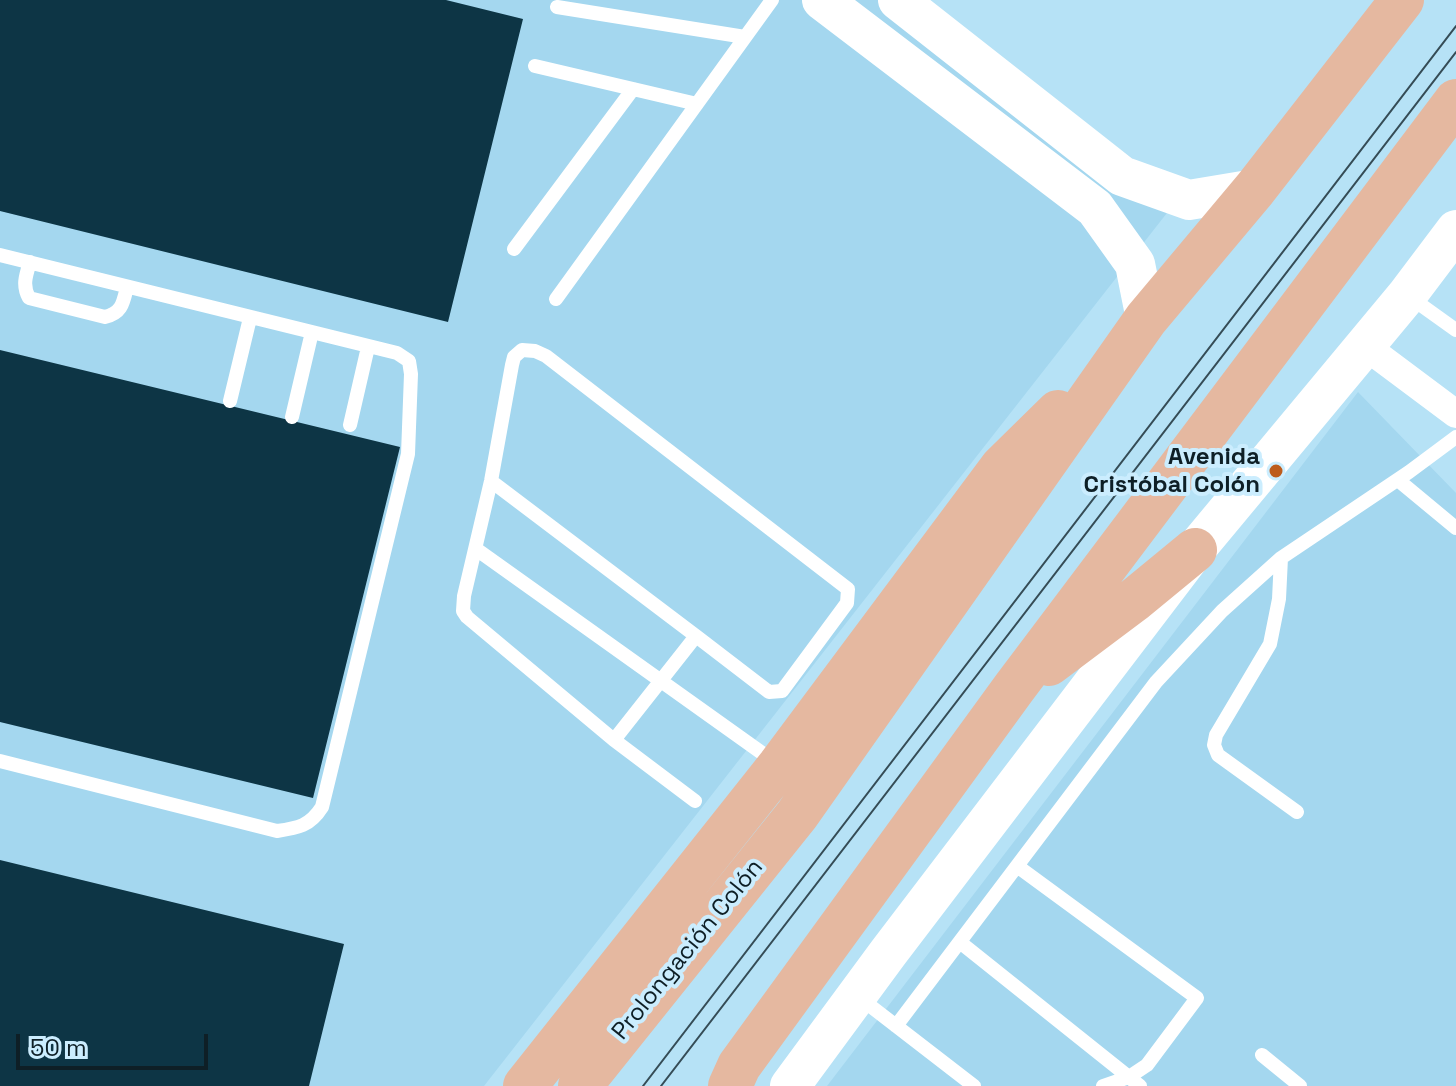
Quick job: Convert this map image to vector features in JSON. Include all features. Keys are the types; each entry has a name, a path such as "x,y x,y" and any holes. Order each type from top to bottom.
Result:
{"main road":[{"path":"525,1086 779,766 1002,467 1139,330 1255,189 1402,0"},
{"path":"734,1076 1014,688 1456,101"},
{"name":"Prolongación Colón","path":"580,1086 797,815 1139,330"},
{"path":"1014,688 1077,644 1195,550"}],"street":[{"path":"822,0 1095,208 1135,264 1139,330"},
{"path":"898,0 1122,176 1189,200 1255,189"},
{"path":"790,1086 1195,550 1407,295 1456,230"},
{"path":"1365,346 1456,414"}],"lane":[{"path":"556,299 772,0"},
{"path":"557,7 745,37"},
{"path":"535,66 697,104"},
{"path":"514,249 633,89"},
{"path":"0,255 397,353 409,361 411,374 408,454 322,807 313,822 299,828 277,831 0,761"},
{"path":"30,262 25,282 29,298 105,317 115,314 121,307 127,287"},
{"path":"1407,295 1456,330"},
{"path":"230,401 250,318"},
{"path":"292,417 312,332"},
{"path":"350,425 368,347"},
{"path":"491,481 769,692 779,693 785,688 847,603 849,594 844,585 546,356 522,350 514,357 491,481 463,603 467,617 614,740 695,801"},
{"path":"896,1026 1156,682 1222,611 1281,558 1456,437"},
{"path":"1398,480 1456,528"},
{"path":"476,549 779,766"},
{"path":"1281,558 1279,599 1270,644 1216,735 1214,745 1218,755 1297,812"},
{"path":"614,740 696,636"},
{"path":"1017,866 1197,998 1135,1082 1103,1086"},
{"path":"961,943 1135,1082"},
{"path":"857,995 974,1086"},
{"path":"1262,1055 1300,1086"}],"shaded area":[{"path":"0,0 922,0 1181,195 484,1086 0,1086"},
{"path":"1358,392 1456,493 1456,1086 827,1086"}],"building":[{"path":"0,0 446,0 523,19 448,322 0,211"},
{"path":"0,350 400,447 313,798 0,722"},
{"path":"0,860 344,944 309,1086 0,1086"}],"tram line":[{"path":"643,1086 1456,26"},
{"path":"661,1086 1456,52"}],"place":[{"name":"Avenida Cristóbal Colón","path":"1276,471"}]}
